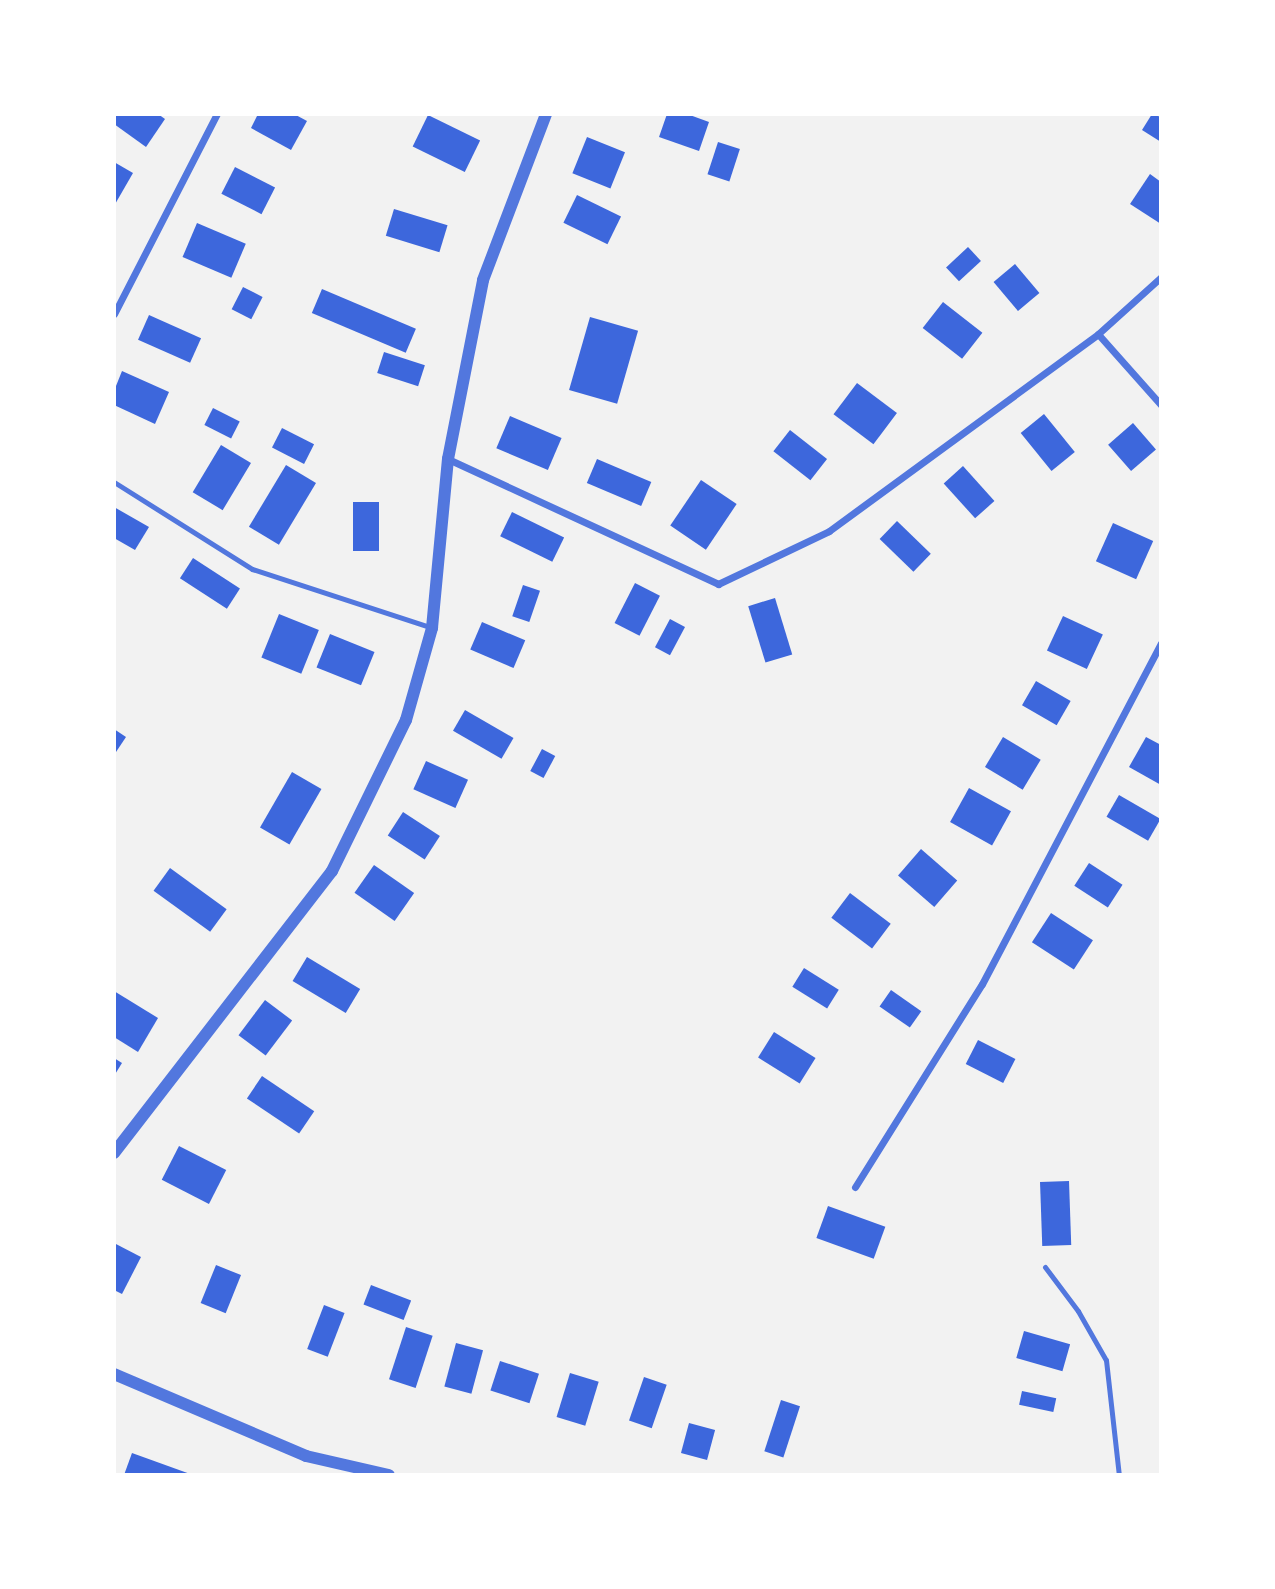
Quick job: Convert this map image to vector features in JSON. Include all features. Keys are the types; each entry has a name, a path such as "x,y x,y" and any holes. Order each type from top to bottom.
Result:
{"street":[{"path":"114,314 217,114"},
{"path":"114,1153 332,871 405,720 432,628 448,459 483,280 546,114"},
{"path":"448,459 718,584 829,531 1098,334 1161,277"},
{"path":"1098,334 1161,405"},
{"path":"855,1187 982,984 1161,643"},
{"path":"114,1374 306,1456 389,1475"}],"lane":[{"path":"114,482 252,569 432,628"},
{"path":"1045,1267 1078,1311 1106,1360 1119,1475"}],"building":[{"path":"114,114 158,114 165,119 146,147 114,124"},
{"path":"258,114 294,114 307,121 291,150 251,128"},
{"path":"667,114 687,114 709,122 699,151 659,137"},
{"path":"1152,114 1161,117 1161,142 1142,130"},
{"path":"428,115 480,140 465,172 413,146"},
{"path":"587,137 625,152 610,189 572,173"},
{"path":"718,142 740,149 729,181 707,174"},
{"path":"114,162 133,173 114,206"},
{"path":"235,167 275,187 261,214 221,194"},
{"path":"1150,174 1161,182 1161,224 1130,204"},
{"path":"577,195 621,216 607,244 563,223"},
{"path":"394,209 448,225 439,252 386,236"},
{"path":"197,223 246,244 231,278 183,257"},
{"path":"968,247 981,261 959,281 946,267"},
{"path":"1015,264 1039,293 1018,311 994,282"},
{"path":"243,287 263,297 251,319 232,309"},
{"path":"322,289 416,329 406,353 312,313"},
{"path":"943,302 982,333 962,359 923,328"},
{"path":"149,315 201,338 190,363 138,340"},
{"path":"590,317 638,331 617,404 569,390"},
{"path":"384,352 425,365 418,386 377,373"},
{"path":"122,371 169,392 155,424 114,405 114,391"},
{"path":"857,383 897,413 873,444 834,414"},
{"path":"213,408 240,422 231,439 204,425"},
{"path":"1044,414 1075,452 1052,471 1021,433"},
{"path":"510,416 562,438 548,470 496,448"},
{"path":"1133,423 1156,449 1131,471 1108,445"},
{"path":"282,428 314,444 304,464 272,448"},
{"path":"790,430 827,459 810,480 773,451"},
{"path":"221,445 251,463 223,510 193,492"},
{"path":"597,459 651,482 641,506 587,483"},
{"path":"286,465 316,483 279,545 249,527"},
{"path":"963,466 994,501 975,518 944,483"},
{"path":"701,480 737,504 706,550 670,526"},
{"path":"353,502 379,502 379,551 353,551"},
{"path":"114,507 149,527 135,550 114,538"},
{"path":"512,512 564,537 552,562 500,536"},
{"path":"897,521 931,554 913,572 880,539"},
{"path":"1113,523 1153,541 1136,579 1096,561"},
{"path":"193,558 240,588 227,609 180,578"},
{"path":"635,583 660,596 640,636 615,623"},
{"path":"523,585 540,591 529,622 512,616"},
{"path":"775,598 792,654 765,663 748,606"},
{"path":"279,614 319,630 301,674 261,658"},
{"path":"1063,616 1103,635 1087,669 1047,650"},
{"path":"670,619 685,627 670,655 655,647"},
{"path":"482,622 525,640 514,668 470,650"},
{"path":"330,634 375,652 361,685 317,667"},
{"path":"1036,681 1071,701 1057,725 1022,705"},
{"path":"465,710 513,738 501,759 453,731"},
{"path":"114,729 126,737 114,755"},
{"path":"1003,737 1041,760 1023,790 985,767"},
{"path":"1146,737 1161,745 1161,785 1129,767"},
{"path":"542,749 555,756 544,778 530,771"},
{"path":"426,761 468,780 455,808 413,789"},
{"path":"292,772 321,789 289,844 260,827"},
{"path":"969,788 1011,811 992,845 950,822"},
{"path":"1119,795 1161,819 1148,841 1106,817"},
{"path":"403,812 440,836 425,859 388,835"},
{"path":"921,849 957,880 934,907 898,875"},
{"path":"1089,863 1123,885 1108,907 1074,886"},
{"path":"374,865 414,893 395,921 354,893"},
{"path":"170,868 227,909 210,932 154,891"},
{"path":"850,893 891,924 872,948 831,918"},
{"path":"1051,913 1093,940 1074,970 1032,942"},
{"path":"307,957 360,989 346,1013 293,981"},
{"path":"804,968 839,990 827,1008 792,987"},
{"path":"891,990 921,1011 910,1028 880,1006"},
{"path":"114,991 158,1018 138,1052 114,1037"},
{"path":"265,1000 292,1020 266,1056 239,1035"},
{"path":"774,1032 816,1058 800,1083 758,1057"},
{"path":"978,1040 1015,1059 1003,1083 966,1064"},
{"path":"114,1058 122,1063 114,1076"},
{"path":"262,1076 314,1111 299,1134 247,1098"},
{"path":"179,1146 226,1170 209,1204 162,1180"},
{"path":"1069,1181 1071,1245 1042,1246 1040,1182"},
{"path":"828,1206 885,1227 874,1259 816,1238"},
{"path":"114,1243 141,1257 122,1294 114,1290"},
{"path":"216,1265 241,1275 226,1313 201,1303"},
{"path":"371,1285 411,1300 404,1320 363,1305"},
{"path":"324,1305 345,1313 328,1357 307,1349"},
{"path":"406,1327 433,1336 416,1388 389,1379"},
{"path":"1024,1331 1070,1344 1062,1371 1016,1358"},
{"path":"456,1343 483,1350 471,1394 444,1386"},
{"path":"500,1361 539,1374 529,1403 490,1390"},
{"path":"570,1373 599,1382 585,1426 557,1417"},
{"path":"644,1377 667,1385 652,1428 629,1420"},
{"path":"1022,1391 1056,1398 1053,1412 1019,1405"},
{"path":"781,1400 800,1406 783,1458 764,1451"},
{"path":"689,1423 715,1430 707,1460 681,1453"},
{"path":"132,1453 193,1475 124,1475"}]}
